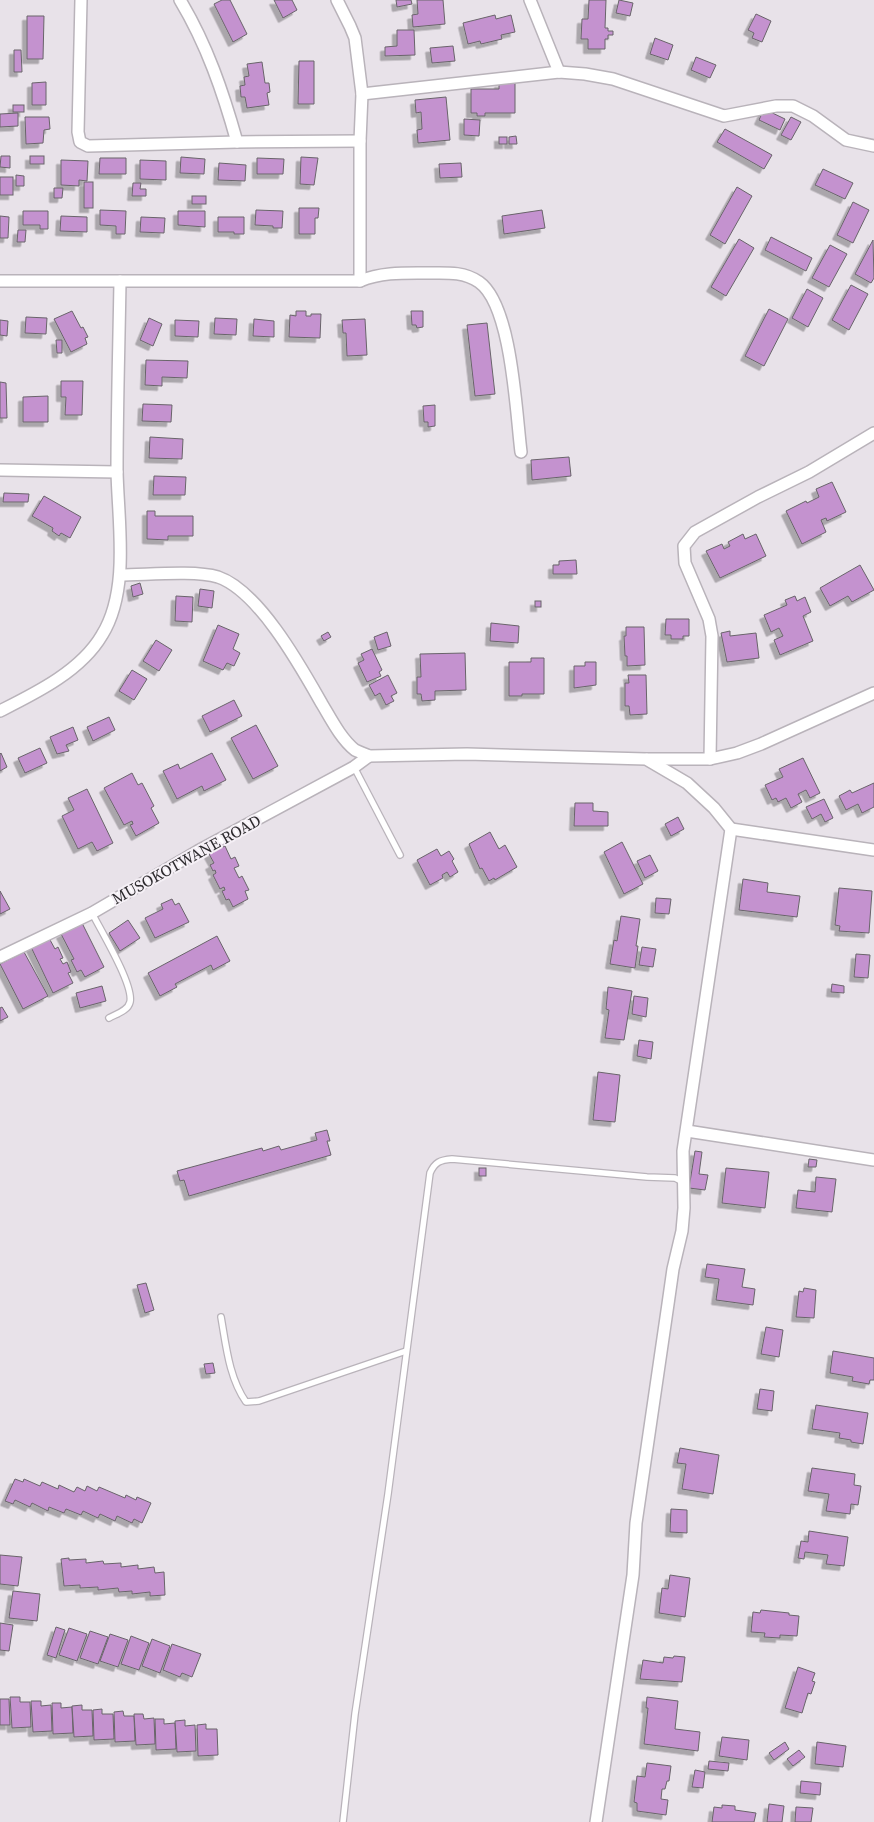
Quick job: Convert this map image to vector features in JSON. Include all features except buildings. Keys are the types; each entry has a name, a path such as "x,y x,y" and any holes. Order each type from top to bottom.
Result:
{"street":[{"path":"81,0 78,121 80,142 96,147 237,142 360,141"},
{"path":"180,0 194,24 212,63 237,142"},
{"path":"337,0 355,38 362,94 360,281"},
{"path":"530,0 558,72"},
{"path":"362,94 558,72 585,74 613,79 724,116 776,106 794,106 814,116 846,140 874,146"},
{"path":"0,281 360,281 372,276 387,274 463,273 480,282 491,297 500,317 507,340 521,452"},
{"path":"0,711 73,669 102,636 112,618 120,575 117,472 120,281"},
{"path":"710,759 712,636 709,619 685,563 683,556 684,546 695,532 758,497 809,472 874,433"},
{"path":"0,470 117,472"},
{"path":"120,575 198,574 218,577 235,585 269,621 288,645 343,737 355,750 369,756 467,754 710,759 738,753 761,744 874,693"},
{"name":"MUSOKOTWANE ROAD","path":"0,958 92,913 198,851 354,767 369,756"},
{"path":"646,759 687,783 714,808 730,829 874,850"},
{"path":"596,1822 633,1575 636,1523 673,1269 682,1231 684,1208 683,1151 730,829"},
{"path":"687,1131 874,1160"}],"lane":[{"path":"354,767 400,855"},
{"path":"92,913 114,954 130,992 130,1002 126,1009 109,1018"},
{"path":"343,1822 355,1714 388,1494 430,1173 434,1164 441,1160 452,1159 647,1178 675,1178 683,1182"},
{"path":"221,1316 229,1360 238,1392 246,1402 258,1401 406,1352"}]}
